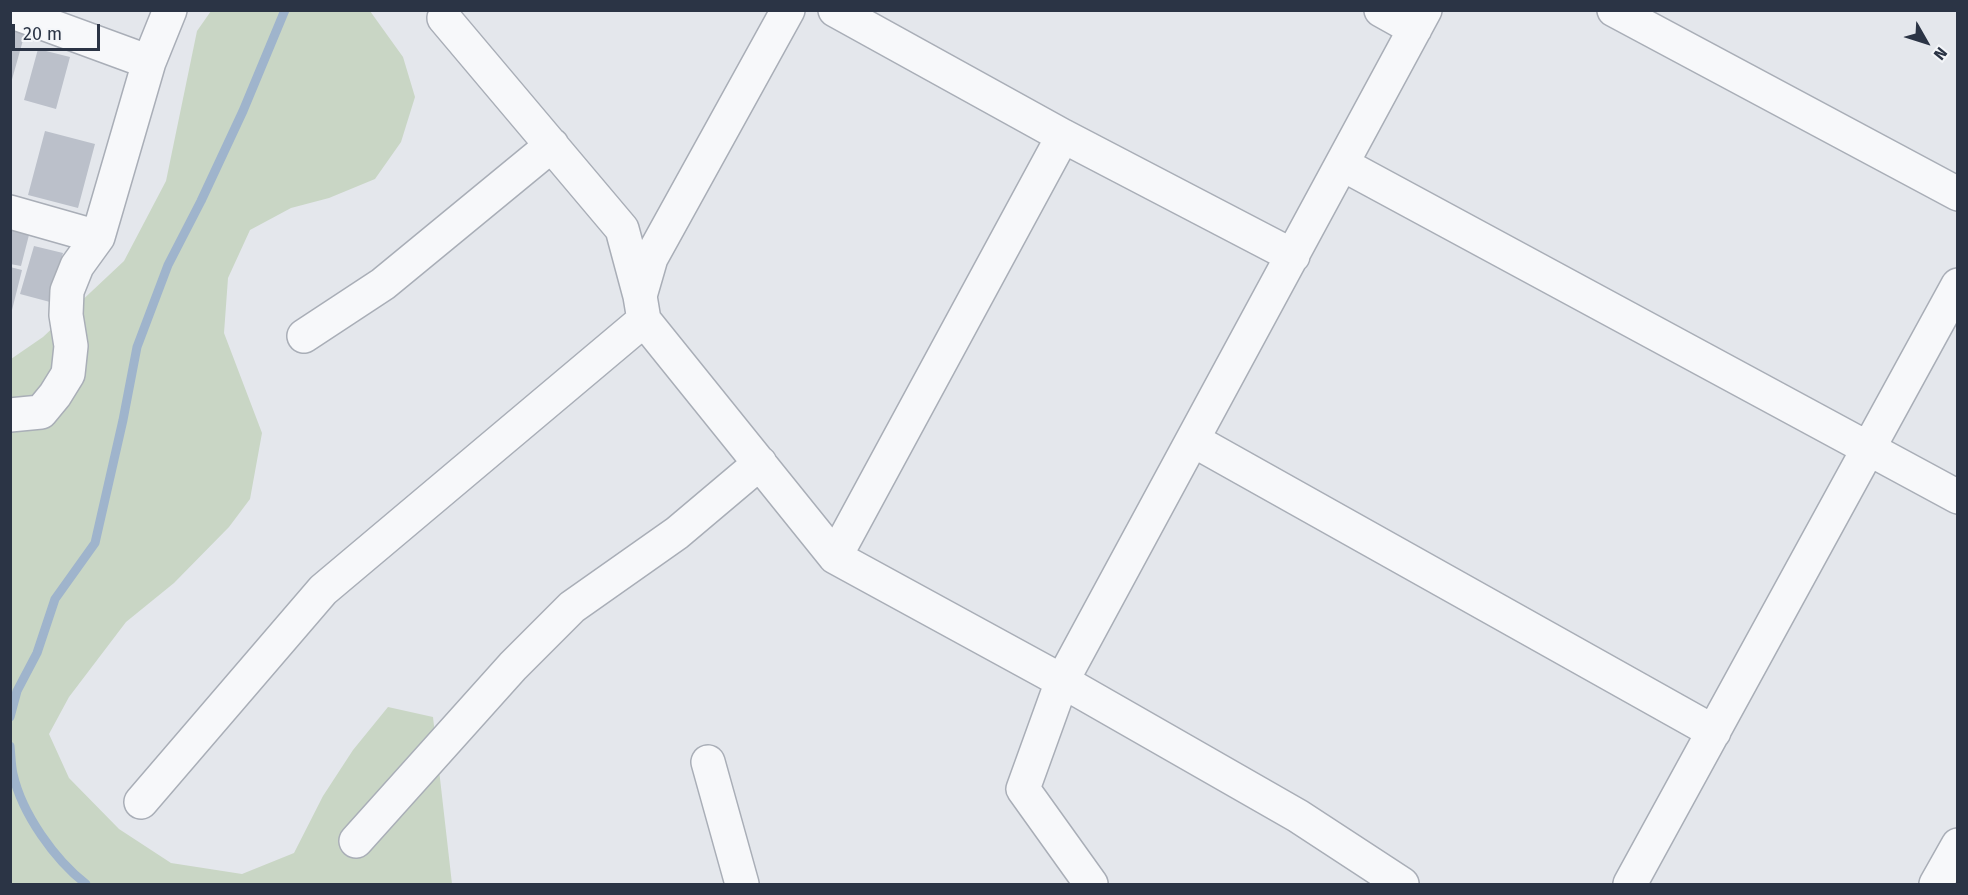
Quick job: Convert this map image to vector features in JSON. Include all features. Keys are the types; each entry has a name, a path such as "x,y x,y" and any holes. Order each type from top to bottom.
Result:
{"street":[{"path":"10,415 41,412 56,395 68,374 71,346 66,315 66,291 77,266 98,237 149,62 170,10"},
{"path":"141,802 322,590 642,308 651,258 788,10"},
{"path":"835,10 1063,136 1293,256"},
{"path":"1091,885 1023,789 1062,681 1420,20 1381,10"},
{"path":"1614,10 1958,194"},
{"path":"10,11 149,62"},
{"path":"444,18 622,228 642,308 835,557 1062,681 1298,816 1402,885"},
{"path":"835,557 1063,136"},
{"path":"304,336 383,284 552,145"},
{"path":"1342,165 1958,497"},
{"path":"10,212 98,237"},
{"path":"1630,885 1958,285"},
{"path":"1193,440 1714,732"},
{"path":"356,841 513,666 572,607 677,532 760,463"},
{"path":"708,762 742,885"},
{"path":"1936,885 1958,845"}],"green space":[{"path":"211,11 370,11 403,57 415,97 401,142 375,179 329,198 291,208 250,230 228,278 224,333 262,433 250,499 229,527 174,583 126,622 69,697 49,734 69,778 119,829 171,863 242,874 294,853 323,796 353,750 388,707 433,717 452,884 11,884 11,359 43,337 124,261 166,181 197,31"}],"building":[{"path":"10,29 25,33 11,83 10,83"},
{"path":"38,49 70,57 56,109 24,100"},
{"path":"45,131 95,144 78,208 28,195"},
{"path":"10,230 29,235 21,266 10,264"},
{"path":"34,246 63,253 50,302 20,294"},
{"path":"10,267 22,270 11,314 10,314"}],"waterway":[{"path":"10,717 17,691 37,653 55,599 95,543 137,347 168,265 243,111 285,10"},
{"path":"10,746 12,771 17,789 32,820 52,849 86,884"}]}
